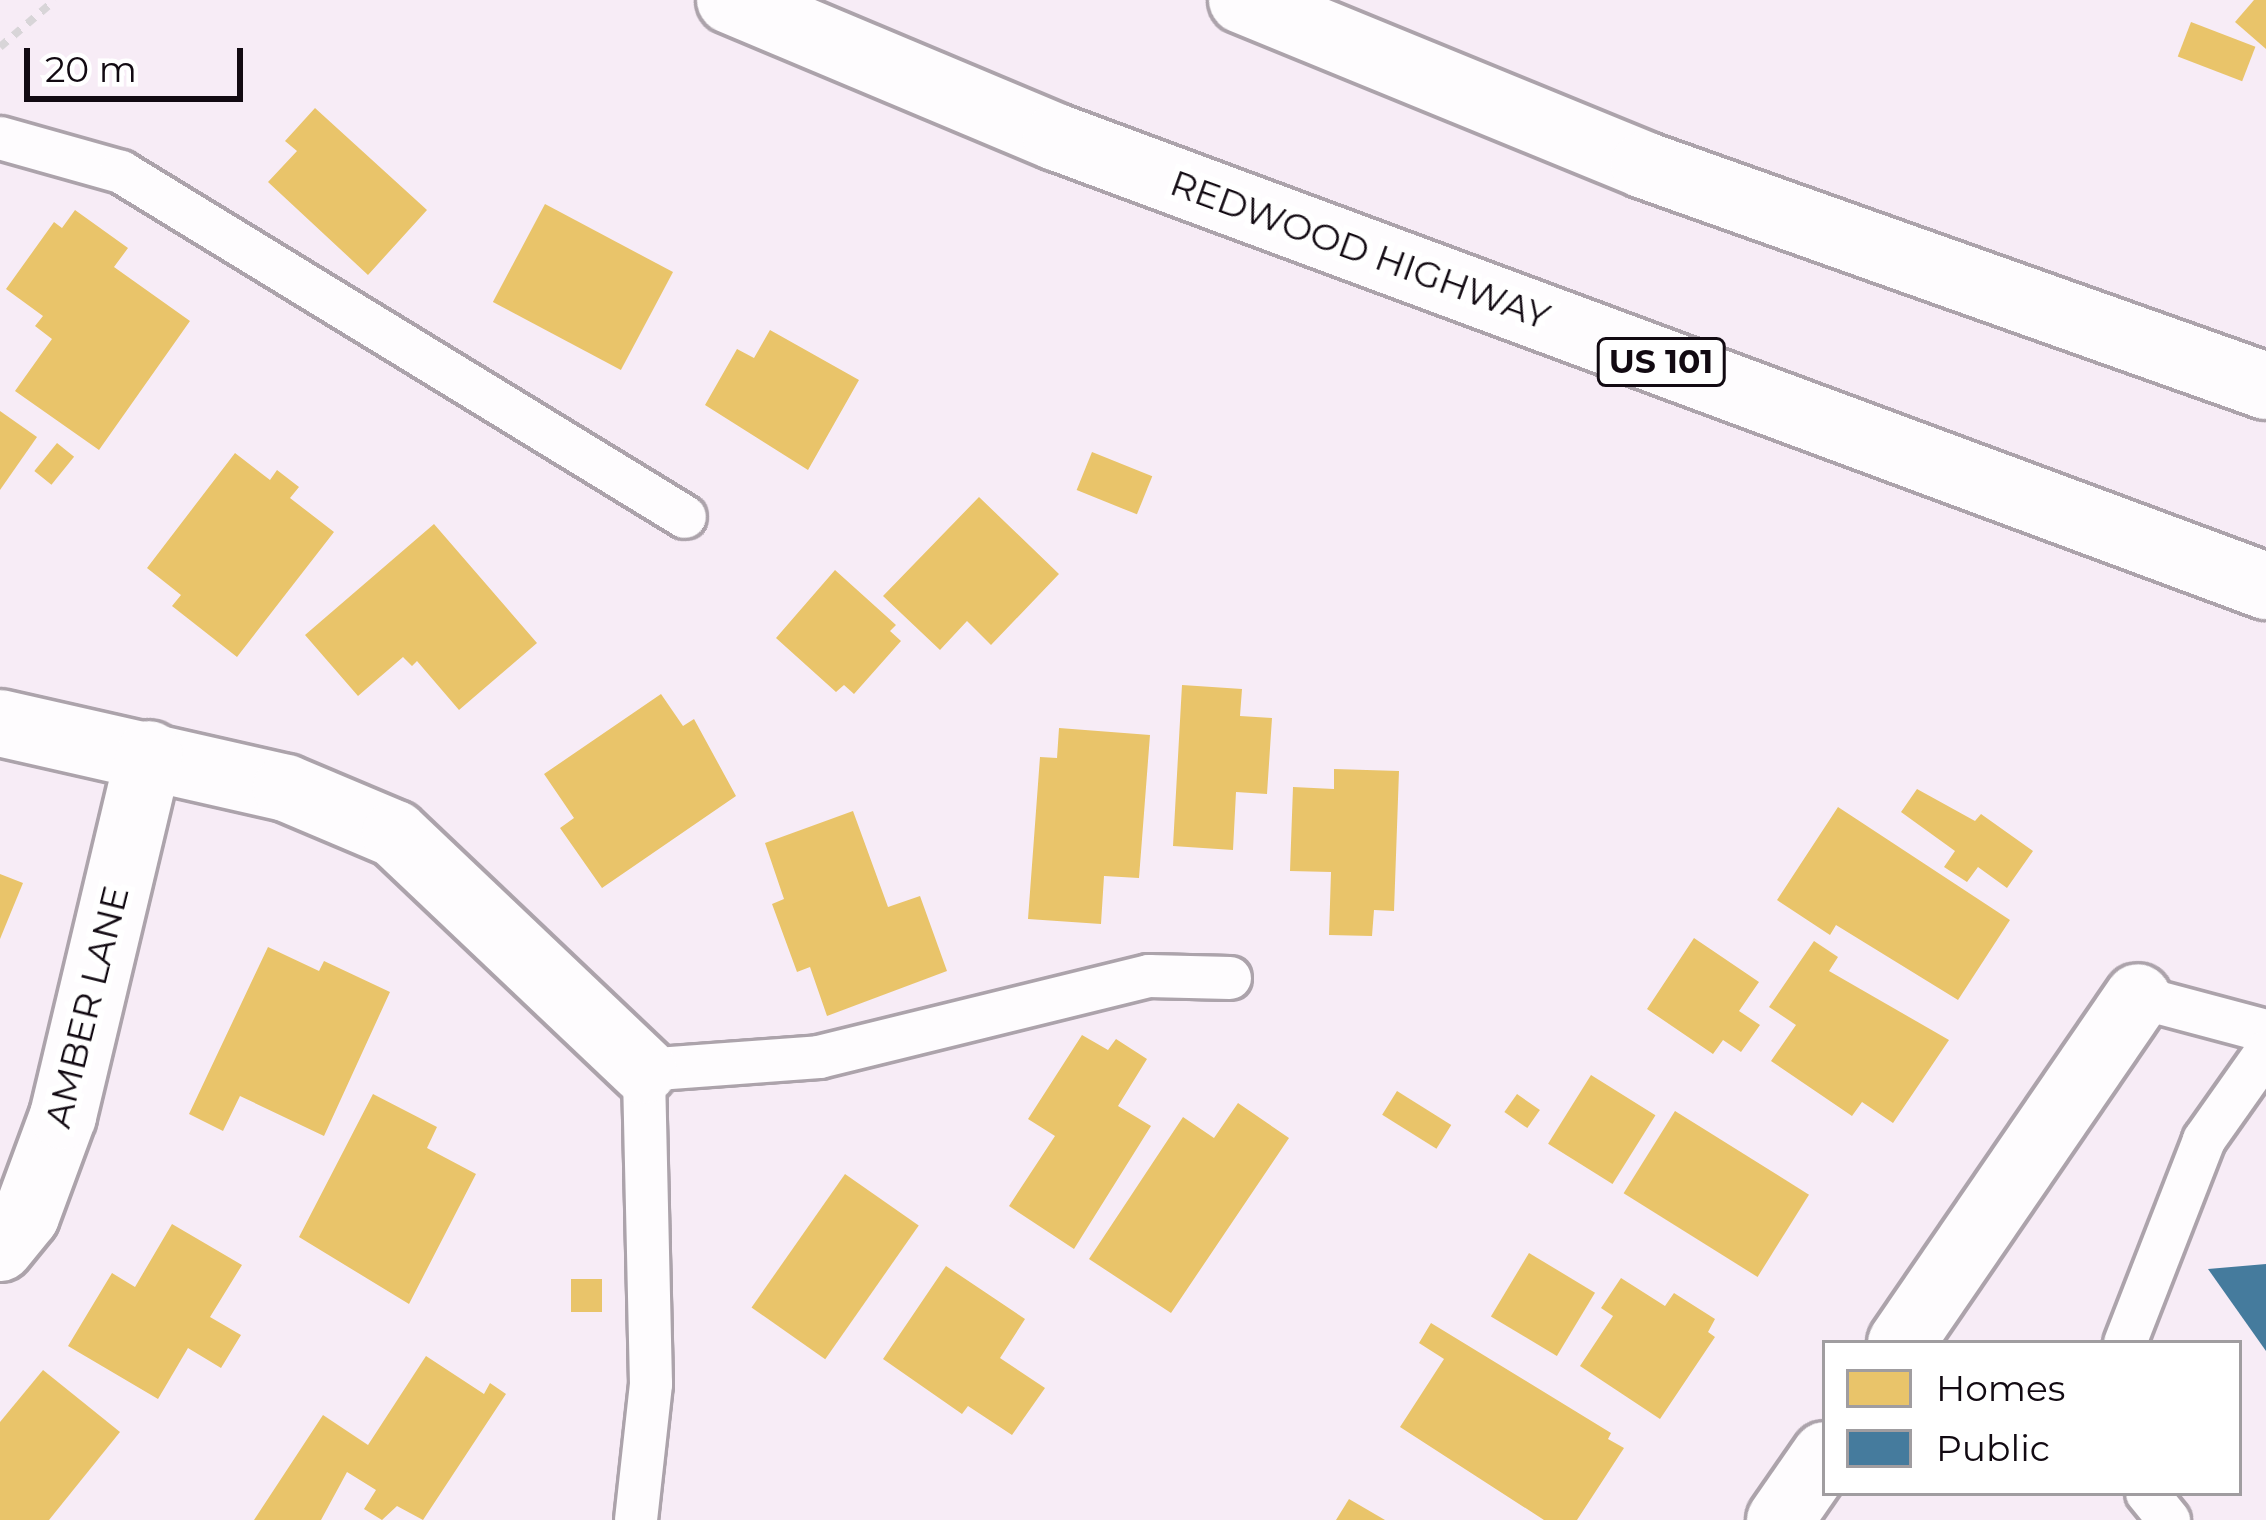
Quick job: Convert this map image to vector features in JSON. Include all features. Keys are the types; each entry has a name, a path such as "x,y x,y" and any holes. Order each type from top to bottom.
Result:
{"main road":[{"name":"REDWOOD HIGHWAY","path":"730,0 1056,137 2266,586"},
{"path":"1242,0 1644,165 2266,386"},
{"path":"0,723 286,788 395,834 644,1070"},
{"name":"AMBER LANE","path":"0,1248 26,1216 63,1116 149,754"},
{"path":"1903,1340 2138,997"},
{"path":"1780,1520 1822,1459"}],"lane":[{"path":"0,138 121,172 685,517"},
{"path":"636,1520 651,1384 644,1070 819,1058 1149,976 1230,978"},
{"path":"2138,997 2266,1031"},
{"path":"2126,1340 2204,1140 2266,1052"},
{"path":"2149,1496 2169,1520"}],"path":[{"path":"0,47 55,0"}],"building: Homes":[{"path":"2254,0 2266,0 2266,49 2235,22"},
{"path":"2191,22 2255,47 2242,81 2178,57"},
{"path":"315,108 427,210 368,275 268,182 297,151 285,141"},
{"path":"545,204 673,272 621,370 493,302"},
{"path":"75,210 128,248 114,267 190,321 99,450 15,391 52,339 35,326 43,316 6,289 54,222 62,228"},
{"path":"770,330 859,380 808,470 705,405 737,349 754,358"},
{"path":"0,411 37,437 0,490"},
{"path":"57,443 74,457 51,485 34,471"},
{"path":"1092,452 1152,476 1137,514 1077,490"},
{"path":"235,453 270,480 277,470 299,487 290,498 334,532 237,657 172,606 181,595 147,568"},
{"path":"979,497 1059,574 991,645 967,621 940,650 883,596"},
{"path":"434,524 537,643 459,710 417,661 412,666 403,657 358,696 305,635"},
{"path":"835,570 896,625 890,631 901,641 854,694 844,685 836,692 776,638"},
{"path":"1182,685 1242,689 1240,716 1272,718 1267,794 1236,792 1233,850 1173,846"},
{"path":"661,694 683,726 694,719 736,796 602,888 560,828 574,818 544,774"},
{"path":"1059,728 1150,735 1139,878 1104,876 1101,924 1028,919 1040,757 1057,758"},
{"path":"1334,769 1399,771 1394,911 1374,910 1372,936 1329,935 1331,872 1290,871 1293,787 1334,789"},
{"path":"1917,789 1975,821 1981,814 2033,851 2007,888 1978,867 1967,882 1944,867 1955,851 1901,812"},
{"path":"1838,807 2010,920 1958,1000 1836,925 1830,935 1777,900"},
{"path":"853,811 888,907 920,896 947,971 827,1016 810,967 797,972 772,904 784,899 765,843"},
{"path":"0,874 23,883 0,939"},
{"path":"1694,938 1759,982 1739,1011 1760,1025 1741,1052 1723,1040 1713,1054 1647,1009"},
{"path":"1814,941 1838,957 1829,971 1949,1040 1893,1123 1862,1102 1852,1116 1771,1061 1796,1025 1769,1007"},
{"path":"268,947 319,971 324,961 390,992 324,1136 240,1096 223,1131 189,1114"},
{"path":"1082,1035 1108,1050 1116,1039 1147,1059 1118,1106 1151,1126 1074,1249 1009,1206 1055,1136 1028,1119"},
{"path":"1591,1075 1655,1115 1613,1184 1548,1144"},
{"path":"1397,1091 1451,1125 1436,1149 1382,1115"},
{"path":"373,1094 437,1127 427,1148 476,1174 409,1304 299,1237"},
{"path":"1517,1094 1540,1110 1527,1128 1504,1112"},
{"path":"1238,1103 1289,1138 1171,1313 1089,1259 1183,1117 1214,1138"},
{"path":"1675,1111 1809,1195 1758,1277 1624,1193"},
{"path":"845,1174 919,1226 825,1359 752,1308"},
{"path":"172,1224 242,1265 210,1317 241,1335 221,1368 188,1348 158,1399 68,1346 112,1273 135,1287"},
{"path":"1529,1253 1595,1293 1557,1356 1491,1316"},
{"path":"946,1266 1025,1319 1000,1358 1045,1388 1012,1435 968,1406 962,1414 883,1359"},
{"path":"1621,1278 1665,1306 1674,1293 1715,1319 1708,1332 1715,1337 1660,1419 1580,1366 1613,1316 1601,1308"},
{"path":"571,1279 602,1279 602,1312 571,1312"},
{"path":"1431,1323 1611,1433 1608,1439 1624,1448 1577,1520 1544,1520 1400,1427 1444,1359 1419,1343"},
{"path":"426,1356 484,1394 490,1383 506,1394 423,1520 397,1506 382,1520 364,1509 376,1490 347,1472 321,1520 254,1520 323,1415 368,1445"},
{"path":"43,1370 120,1432 49,1520 0,1520 0,1422"},
{"path":"1349,1499 1385,1520 1336,1520"}],"building: Public":[{"path":"2266,1264 2266,1351 2208,1269"}]}
